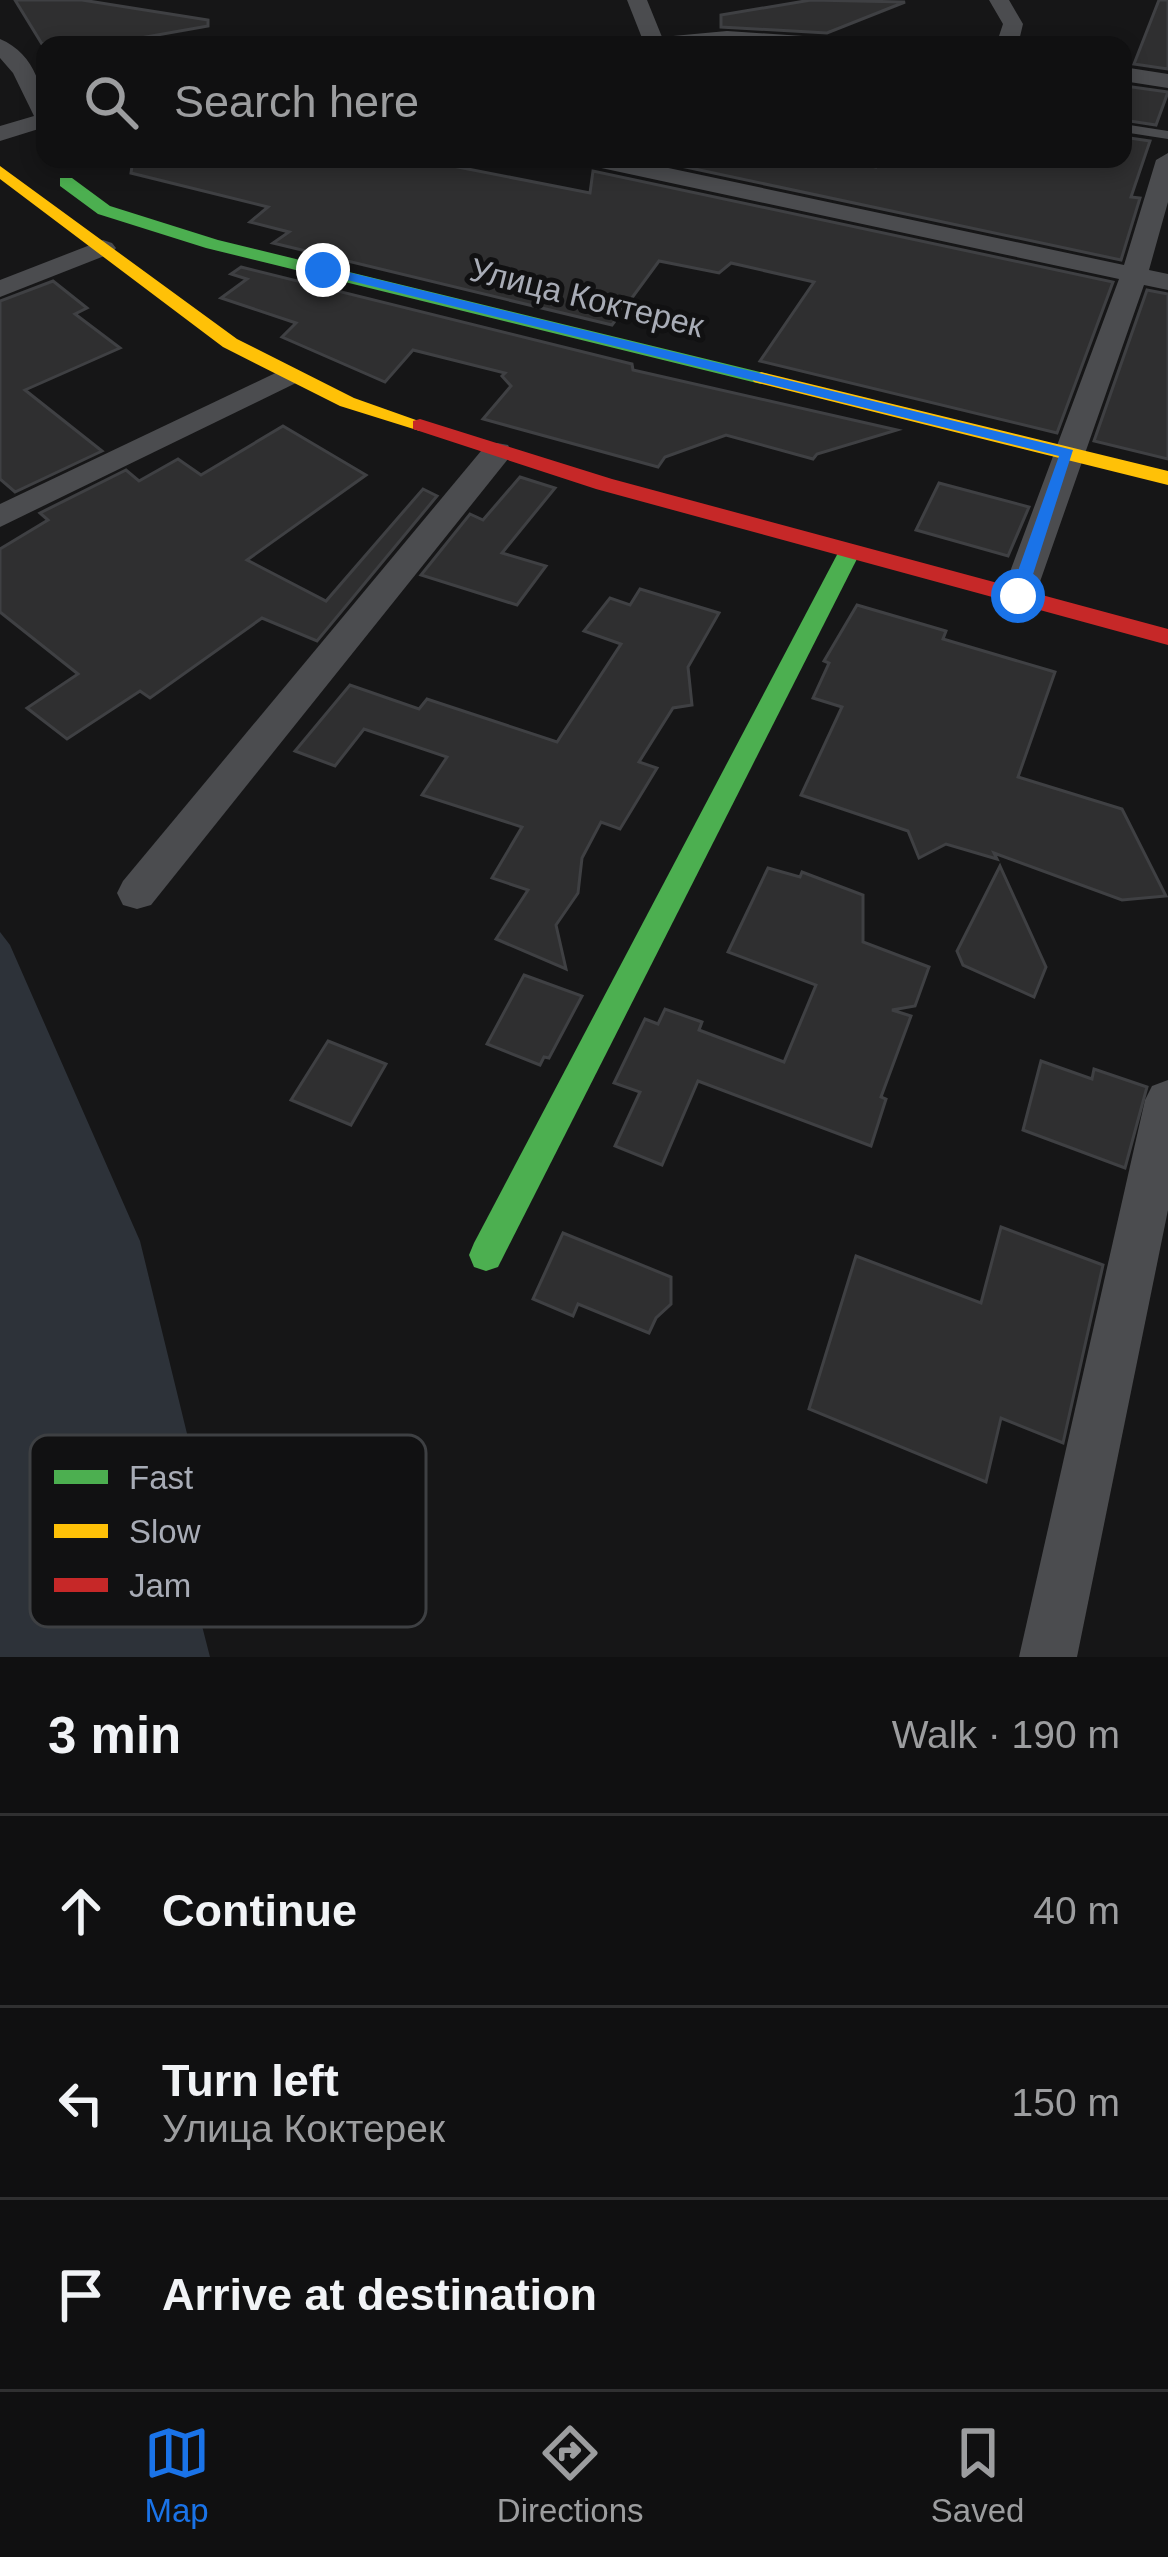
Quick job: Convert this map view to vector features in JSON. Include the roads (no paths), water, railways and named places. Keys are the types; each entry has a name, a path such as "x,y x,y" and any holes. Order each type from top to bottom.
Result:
{"street":[{"path":"637,0 645,36"},
{"path":"999,0 1013,24 1010,36"},
{"path":"0,45 23,71 36,99"},
{"path":"1132,71 1168,67"},
{"path":"1132,74 1168,81"},
{"path":"0,134 36,121"},
{"path":"1018,596 1134,274 1168,160"},
{"name":"Улица Коктерек","path":"0,172 23,166 49,170 104,210 212,244 1168,478"},
{"path":"634,168 1168,282"},
{"path":"0,172 230,343 288,376 426,431 1168,637"},
{"path":"0,289 104,248"},
{"path":"0,517 288,376"},
{"path":"137,893 497,452"},
{"path":"486,1256 850,550"},
{"path":"1048,1657 1168,1100"}],"lane":[{"path":"1132,129 1168,135"}]}
